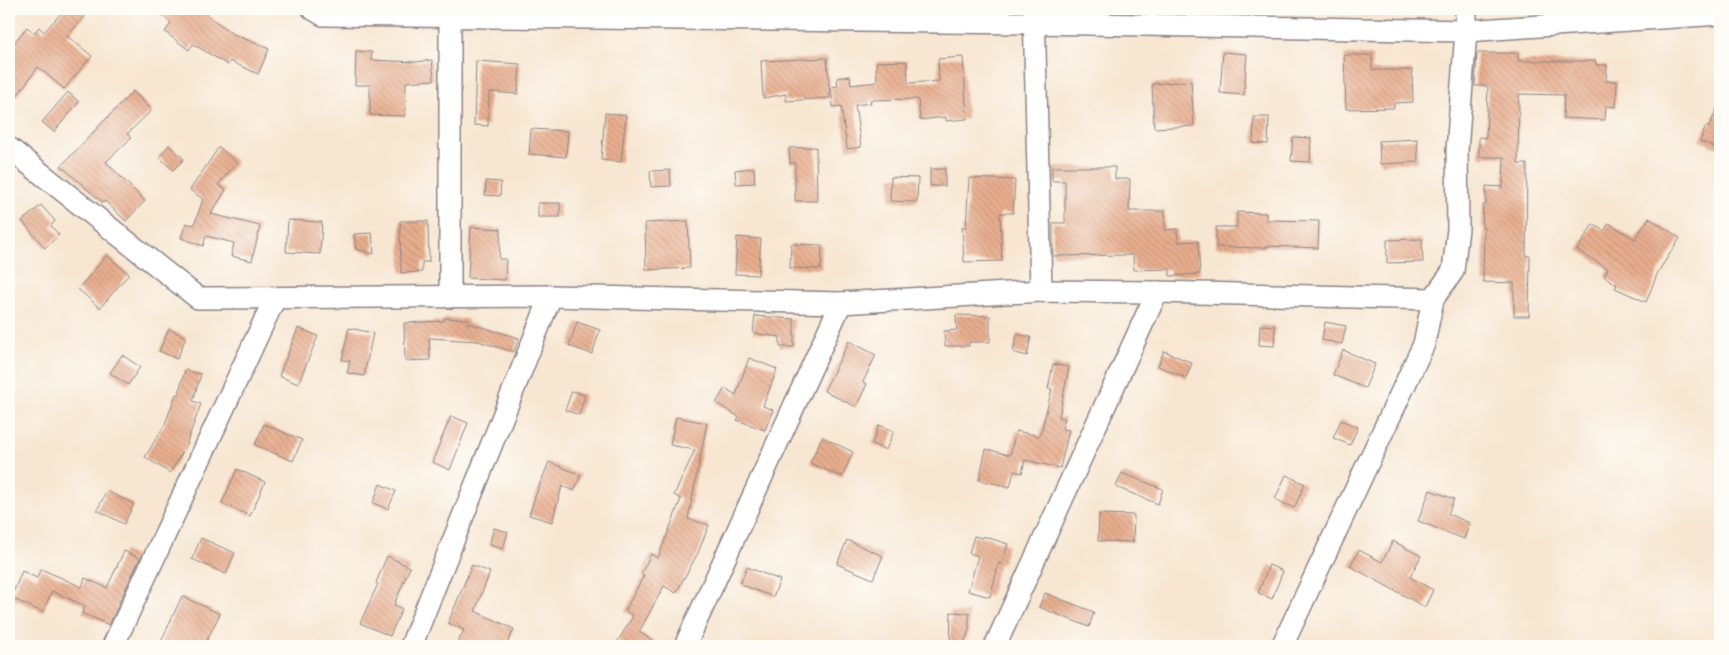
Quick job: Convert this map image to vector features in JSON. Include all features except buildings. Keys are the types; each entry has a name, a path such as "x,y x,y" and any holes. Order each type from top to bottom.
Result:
{"street":[{"path":"313,9 323,15 1034,16 1466,31 1720,14"},
{"path":"1282,646 1424,344 1433,299 1453,271 1458,229 1457,151 1466,9"},
{"path":"450,16 450,297"},
{"path":"1034,16 1042,291"},
{"path":"9,148 198,298 551,296 841,303 1042,291 1433,299"},
{"path":"995,646 1157,292"},
{"path":"411,646 551,296"},
{"path":"113,646 275,298"},
{"path":"685,646 841,303"}]}
